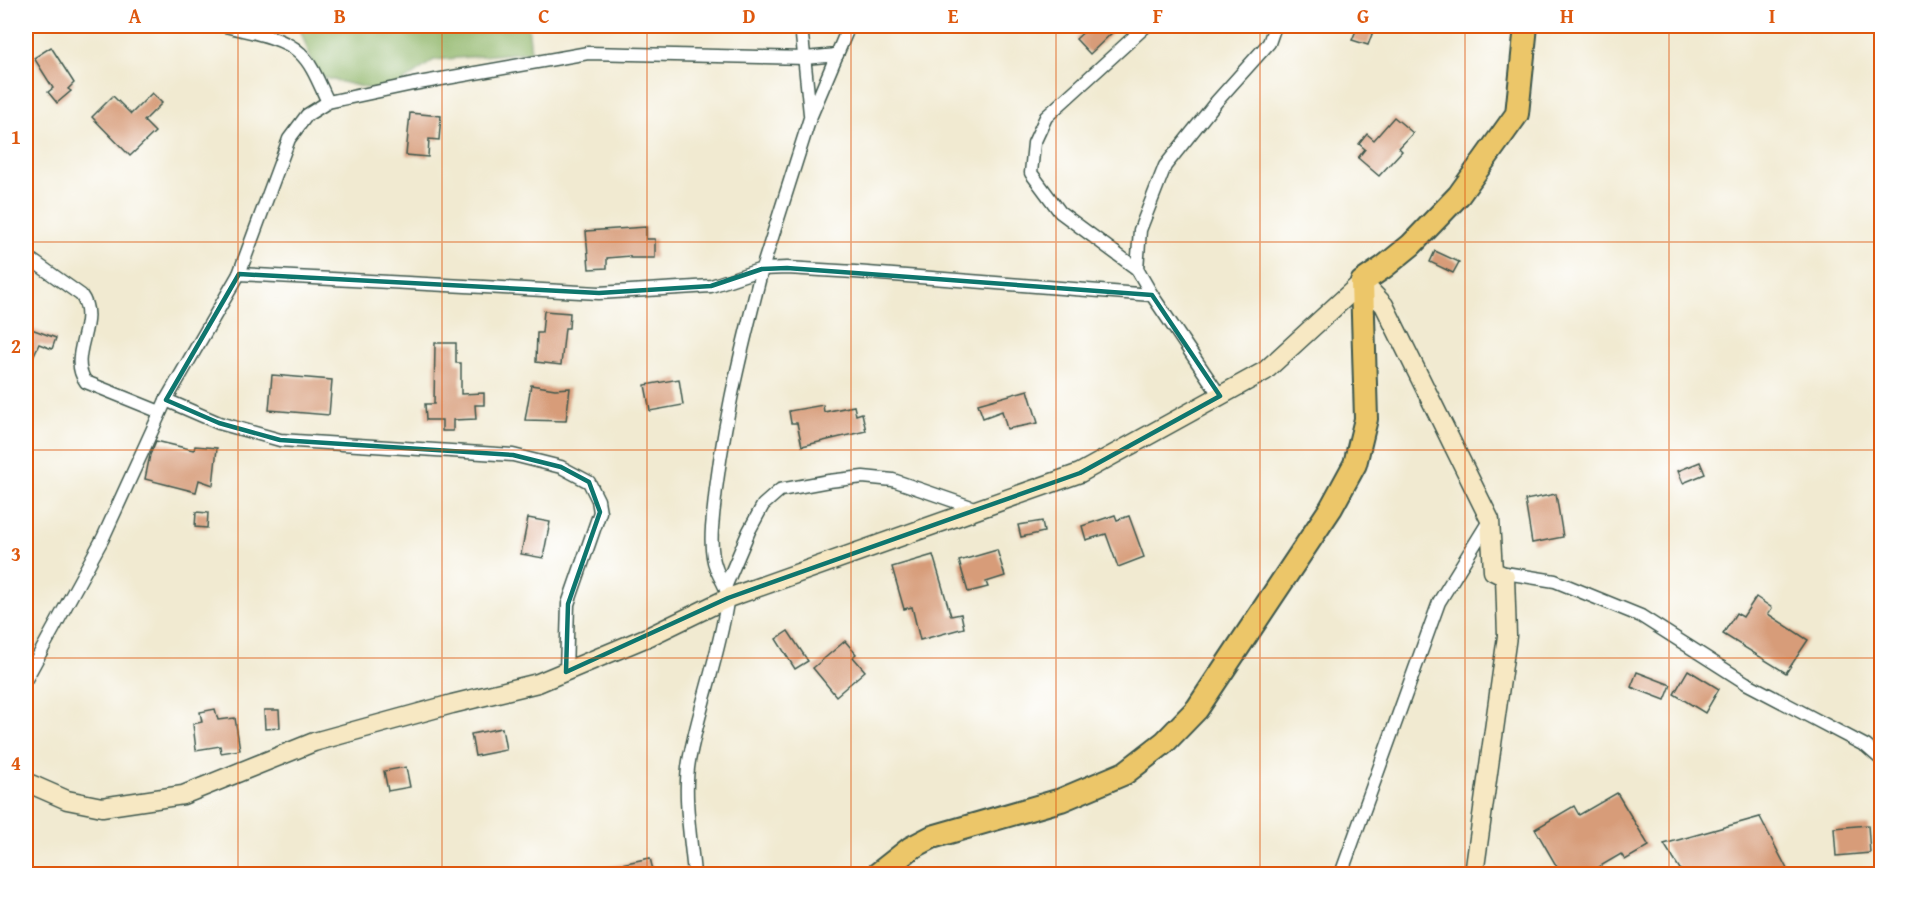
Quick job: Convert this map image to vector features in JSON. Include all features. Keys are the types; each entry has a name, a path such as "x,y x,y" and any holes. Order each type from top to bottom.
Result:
{"highway":[{"path":"878,874 911,848 932,837 1062,800 1125,772 1165,742 1197,709 1331,508 1355,464 1366,419 1362,282 1411,244 1459,195 1517,114 1527,26"}],"street":[{"path":"225,26 277,40 299,51 310,66 328,102"},
{"path":"801,26 810,118"},
{"path":"727,592 712,554 716,490 725,419 762,269 810,118 849,26"},
{"path":"1146,26 1046,117 1034,143 1031,173 1060,212 1137,269 1220,396"},
{"path":"1137,269 1140,230 1165,166 1217,101 1269,43 1275,26"},
{"path":"26,679 103,538 166,400 239,274 290,139 307,115 328,102 413,84 588,53 805,58 837,54"},
{"path":"26,256 81,295 88,304 88,318 79,364 86,382 160,412"},
{"path":"239,274 599,293 711,286 762,269 798,268 1152,295"},
{"path":"26,782 67,800 102,807 183,795 314,742 538,683 650,636 727,592 1080,473 1265,371 1362,282 1384,305 1490,520 1493,571"},
{"path":"166,400 219,423 280,440 513,455 561,467 589,482 598,500 600,512 568,604 567,672"},
{"path":"694,874 688,791 689,762 718,650 727,592 749,531 764,505 780,490 863,477 893,480 977,509"},
{"path":"1341,874 1438,602 1490,520"},
{"path":"1493,571 1555,581 1641,616 1746,683 1866,746 1881,760"},
{"path":"1474,874 1507,636 1505,577 1493,571"}],"highlighted area":[{"path":"787,268 1152,295 1220,396 1080,473 728,598 566,672 568,604 600,512 589,482 561,467 513,455 280,440 219,423 166,400 239,274 599,293 711,286 762,269"}],"green space":[{"path":"299,26 528,26 531,52 434,60 387,93 317,76"}],"building":[{"path":"1090,26 1119,26 1090,54 1076,39"},
{"path":"1358,26 1375,26 1368,45 1352,40"},
{"path":"51,47 74,83 68,89 71,91 57,103 48,92 53,88 34,58"},
{"path":"152,93 162,103 144,121 155,132 130,156 92,117 113,96 131,114"},
{"path":"410,113 441,116 439,140 429,139 428,157 406,155"},
{"path":"1394,117 1413,133 1399,148 1402,151 1379,176 1358,158 1365,149 1359,144 1367,134 1374,140"},
{"path":"646,227 646,239 655,239 655,258 630,258 630,256 607,258 607,268 589,269 586,231"},
{"path":"1435,251 1459,262 1453,273 1430,262"},
{"path":"544,311 570,313 569,328 565,328 561,365 536,362 537,333 542,333"},
{"path":"26,327 56,338 52,349 39,344 26,372"},
{"path":"435,343 456,343 456,363 461,363 461,394 484,393 484,405 475,405 476,419 453,420 453,431 442,431 442,420 426,420 425,404 434,404"},
{"path":"272,375 332,380 329,415 269,410"},
{"path":"679,379 683,405 650,411 645,385"},
{"path":"531,385 555,389 570,388 566,421 525,420"},
{"path":"1028,390 1038,423 1007,429 1002,411 983,418 978,404"},
{"path":"823,405 824,412 854,406 856,415 862,413 866,431 802,446 797,423 791,423 789,411"},
{"path":"156,441 194,450 195,446 217,448 213,485 199,480 196,492 145,479 150,455"},
{"path":"1700,462 1705,474 1683,483 1678,471"},
{"path":"1556,494 1563,537 1532,543 1525,500"},
{"path":"196,512 208,513 207,528 195,527"},
{"path":"1115,515 1117,520 1129,516 1144,557 1118,567 1106,534 1086,540 1082,526"},
{"path":"528,518 550,522 543,558 521,554"},
{"path":"1042,521 1044,532 1021,537 1018,525"},
{"path":"997,550 1005,576 986,582 988,587 968,592 959,561"},
{"path":"933,555 951,616 961,614 964,628 920,640 912,607 904,609 892,567"},
{"path":"1756,597 1772,608 1768,614 1808,640 1786,673 1723,634 1736,613 1743,617"},
{"path":"788,631 808,661 795,669 776,639"},
{"path":"845,641 856,654 853,657 865,671 836,696 813,668"},
{"path":"1688,670 1719,689 1705,713 1674,694"},
{"path":"1637,672 1671,685 1665,700 1631,687"},
{"path":"215,709 218,720 235,718 240,750 221,753 220,746 196,750 193,724 202,722 200,712"},
{"path":"264,710 279,710 280,728 265,729"},
{"path":"502,728 506,750 475,756 471,734"},
{"path":"406,767 410,787 388,791 384,771"},
{"path":"1617,793 1649,846 1625,860 1621,854 1587,874 1561,874 1535,829 1574,806 1579,815"},
{"path":"1760,817 1788,871 1774,874 1683,874 1664,844"},
{"path":"1868,825 1870,853 1836,856 1834,828"},
{"path":"650,858 654,874 599,874 598,869"}]}
